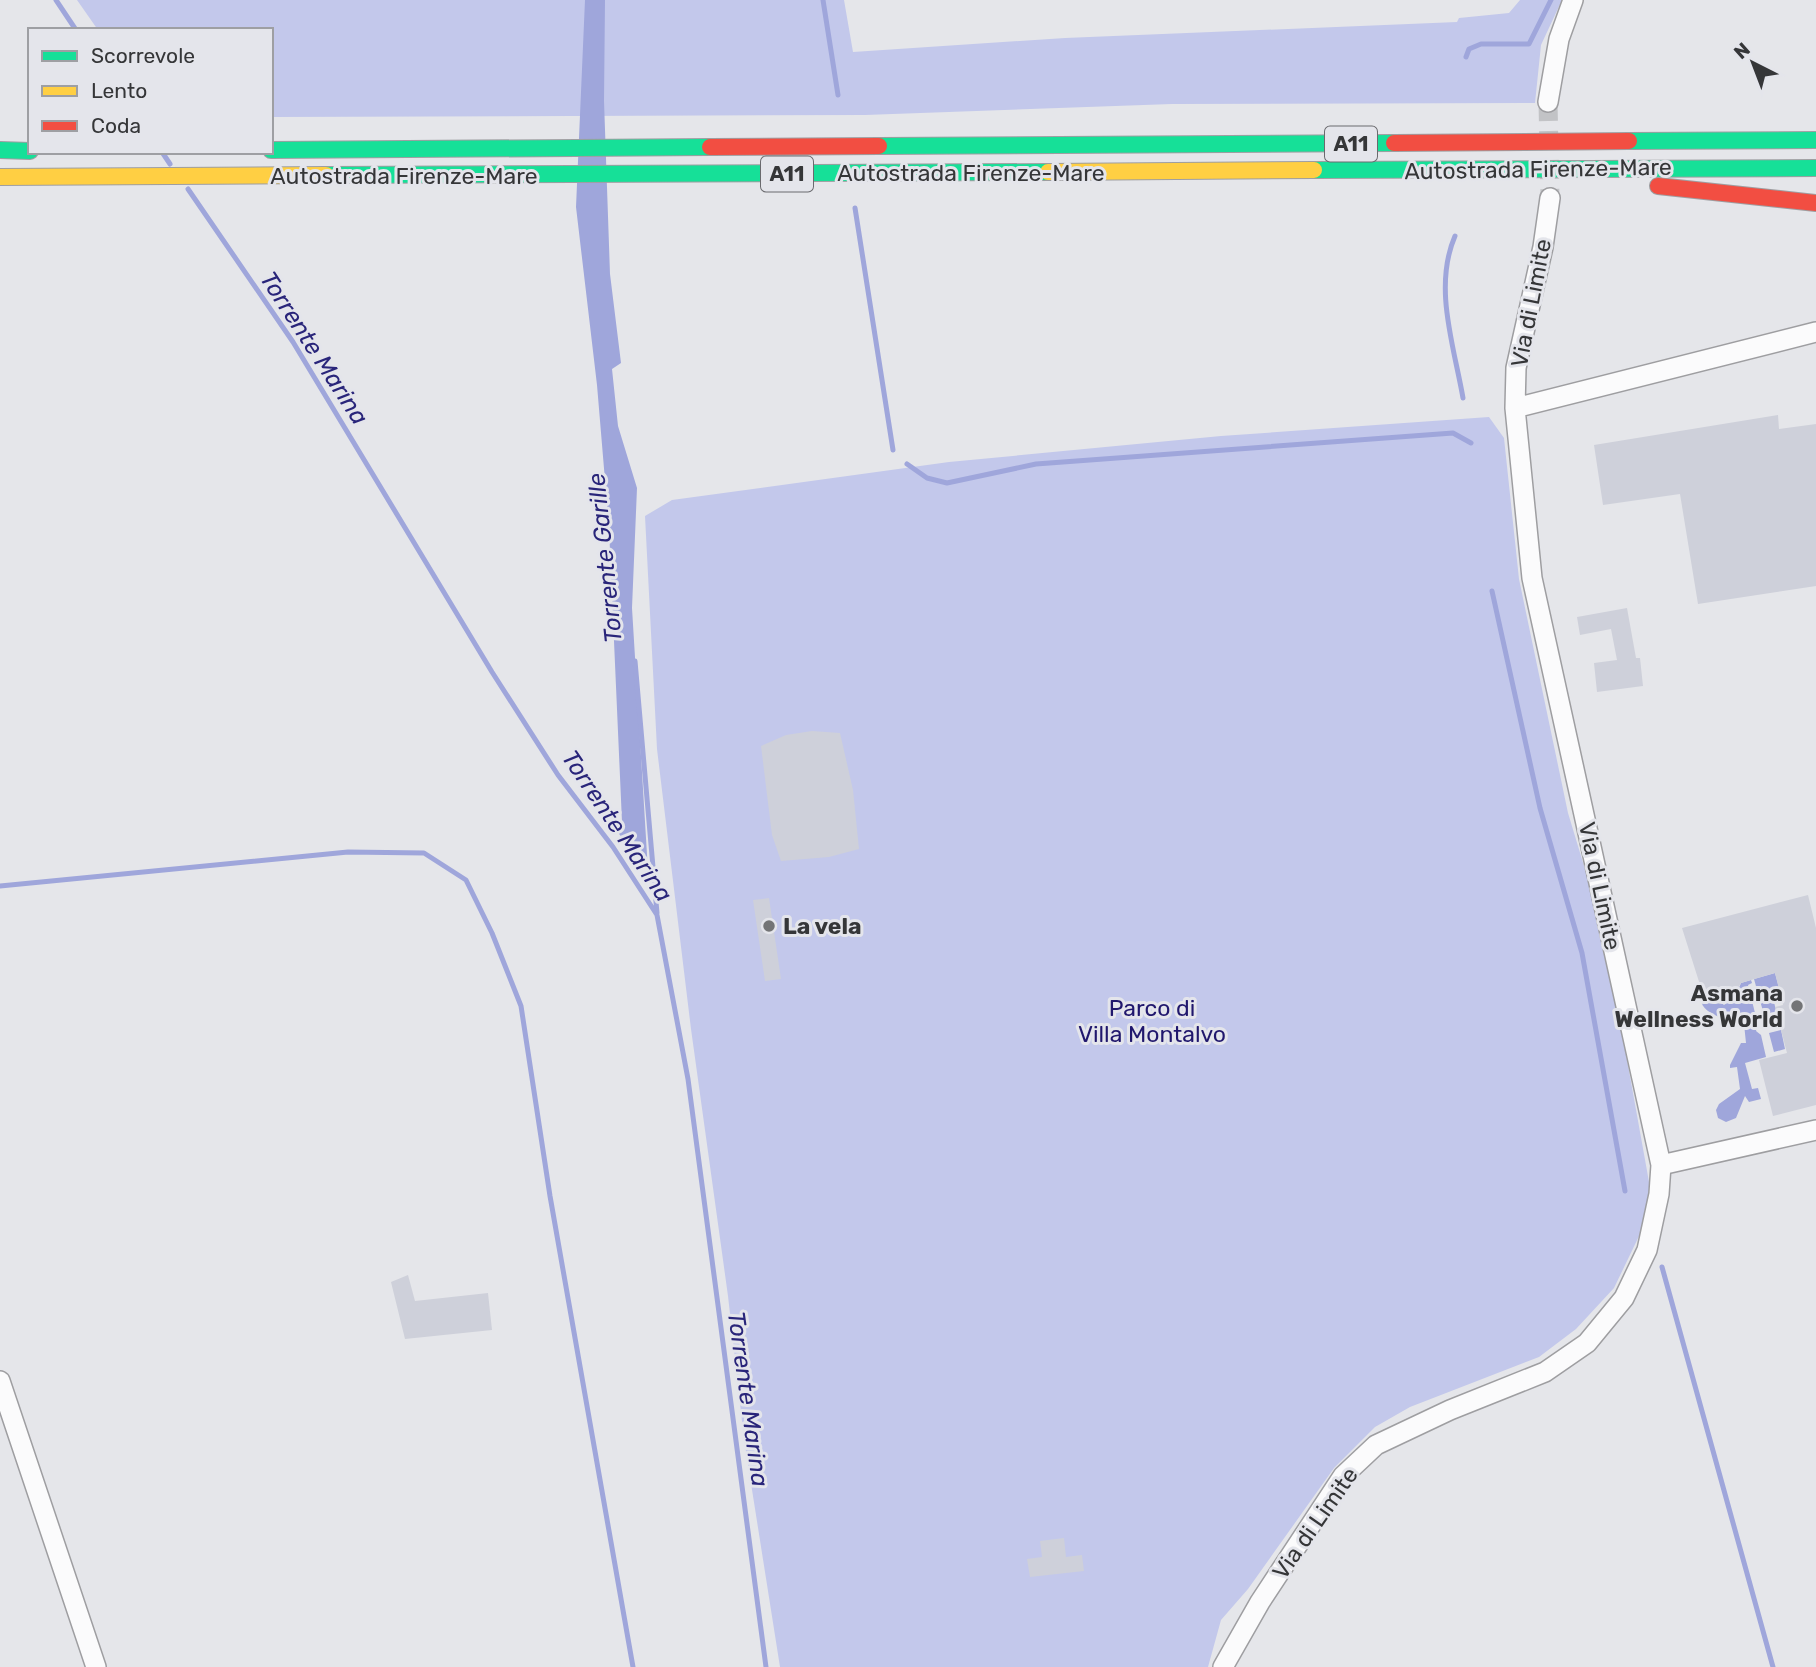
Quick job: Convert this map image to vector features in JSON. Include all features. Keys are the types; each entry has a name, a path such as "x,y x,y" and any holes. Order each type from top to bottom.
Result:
{"highway":[{"name":"Autostrada Firenze-Mare","path":"273,150 1816,140"},
{"path":"0,150 28,150"},
{"name":"Autostrada Firenze-Mare","path":"0,177 1816,168"},
{"path":"1590,169 1667,188 1816,202"}],"street":[{"path":"1548,102 1557,47 1573,0"},
{"name":"Via di Limite","path":"1223,1667 1260,1602 1343,1476 1376,1445 1450,1410 1545,1372 1587,1343 1625,1298 1647,1250 1659,1194 1661,1165 1532,579 1515,408 1517,368 1550,198"},
{"name":"Via di Limite","path":"1515,408 1816,332"},
{"path":"1661,1165 1816,1130"},
{"path":"0,1381 96,1667"}],"green space":[{"path":"77,0 844,0 853,52 1065,38 1457,22 1459,18 1509,13 1520,0 1562,0 1541,45 1535,103 1172,104 865,115 273,117 273,28 97,28"},
{"name":"Parco di Villa Montalvo","path":"1489,417 1504,438 1519,579 1568,813 1604,932 1651,1193 1640,1234 1614,1288 1576,1329 1539,1357 1410,1407 1375,1427 1334,1468 1248,1589 1221,1620 1208,1667 780,1667 744,1439 657,749 645,516 672,500 949,462 1221,436"}],"shaded area":[{"path":"585,0 605,0 604,101 610,274 621,363 612,369 618,426 637,488 632,608 648,871 616,830 622,822 609,528 597,385 576,207"},
{"path":"1775,973 1782,999 1774,1002 1778,1019 1766,1022 1754,979"},
{"path":"1751,980 1752,983 1748,985 1758,1025 1756,1031 1761,1035 1766,1057 1745,1063 1752,1089 1758,1088 1761,1099 1749,1102 1745,1096 1736,1118 1726,1122 1718,1118 1716,1110 1719,1104 1740,1089 1737,1067 1730,1068 1730,1065 1741,1043 1746,1043 1744,1024 1737,1027 1711,1013 1705,1009 1701,997 1704,988 1724,1005 1735,997 1741,983"},
{"path":"1781,1030 1785,1049 1774,1052 1769,1033"}],"building":[{"path":"1778,415 1779,429 1816,424 1816,586 1698,604 1680,494 1603,505 1594,445"},
{"path":"1627,608 1636,658 1640,658 1643,686 1597,692 1594,663 1617,660 1611,629 1580,635 1577,617"},
{"path":"812,731 840,733 853,790 859,849 829,857 781,861 772,835 761,746 786,735"},
{"name":"Asmana Wellness World","path":"1808,895 1816,928 1816,1105 1773,1116 1759,1060 1787,1053 1775,1007 1783,1005 1775,973 1741,983 1730,1002 1719,1004 1701,988 1682,928"},
{"path":"769,898 781,979 765,981 753,900"},
{"path":"408,1275 415,1301 488,1293 492,1330 405,1339 391,1282"},
{"path":"1064,1538 1066,1557 1082,1555 1084,1571 1030,1577 1027,1559 1042,1557 1040,1541"}],"waterway":[{"name":"Torrente Marina","path":"56,0 75,28"},
{"path":"823,0 838,95"},
{"path":"1466,57 1469,49 1481,44 1529,44 1551,0"},
{"name":"Torrente Marina","path":"163,154 170,164"},
{"name":"Torrente Marina","path":"188,189 293,342 492,672 558,775 613,847 657,915 688,1079 766,1667"},
{"path":"855,208 893,450"},
{"path":"1455,236 1449,255 1445,296 1463,398"},
{"path":"907,464 927,478 947,483 1036,464 1453,433 1471,443"},
{"path":"1492,591 1540,808 1582,953 1625,1191"},
{"name":"Torrente Garille","path":"635,661 657,913"},
{"path":"0,886 348,852 424,853 466,880 492,933 521,1006 550,1196 633,1667"},
{"path":"1662,1267 1773,1667"}],"tunnel":[{"path":"1548,102 1550,198"}],"traffic: fast":[{"path":"1629,141 1816,140"},
{"path":"879,146 1394,143"},
{"path":"273,150 710,147"},
{"path":"0,150 28,151"},
{"path":"1314,170 1816,168"},
{"path":"326,175 1048,172"}],"traffic: slow":[{"path":"1048,172 1314,170"},
{"path":"0,177 326,175"}],"traffic: jam":[{"path":"1394,143 1629,141"},
{"path":"710,147 879,146"},
{"path":"1658,186 1816,203"}],"place":[{"name":"La vela","path":"769,926"},
{"name":"Asmana Wellness World","path":"1797,1006"}]}
